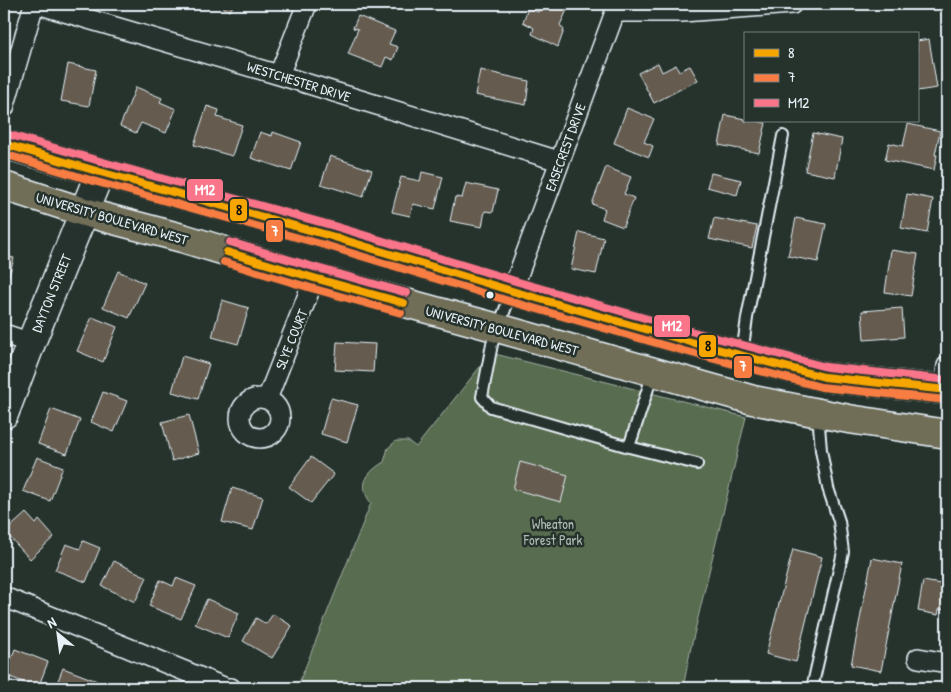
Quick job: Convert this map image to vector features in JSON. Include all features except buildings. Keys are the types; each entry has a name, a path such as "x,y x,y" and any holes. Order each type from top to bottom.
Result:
{"main road":[{"path":"4,144 331,236 512,291 687,341 824,377 946,382"},
{"name":"UNIVERSITY BOULEVARD WEST","path":"4,186 84,212 182,238 314,278 753,400 849,419 947,434"}],"street":[{"name":"WESTCHESTER DRIVE","path":"36,4 559,160"},
{"path":"4,108 36,4"},
{"path":"279,75 307,4"},
{"path":"616,8 682,12 792,4"},
{"name":"EASECREST DRIVE","path":"512,291 616,8"},
{"name":"DAYTON STREET","path":"4,414 100,172"},
{"name":"SLYE COURT","path":"267,399 314,278"},
{"path":"4,334 31,343"},
{"path":"4,597 230,688"},
{"path":"918,658 947,662"}],"lane":[{"path":"742,355 747,318 783,136"},
{"path":"512,291 492,344 482,397 491,407 629,447 697,464"},
{"path":"629,447 654,372"},
{"path":"812,688 843,552 839,520 828,488 824,469 818,413"}],"green space":[{"name":"Wheaton Forest Park","path":"491,353 746,417 683,688 297,688 371,503 365,490 366,480 373,470 384,462 388,448 396,441 408,441 416,447"}],"transit line":[{"name":"M12","path":"7,134 334,226 515,281 690,331 826,367 947,380"},
{"name":"8","path":"4,144 331,236 512,291 687,341 824,377 947,390"},
{"name":"7","path":"4,154 97,182 328,246 509,301 684,351 821,387 946,400"},
{"name":"M12","path":"230,242 407,293"},
{"name":"8","path":"227,252 404,303"},
{"name":"7","path":"224,262 401,313"}]}
